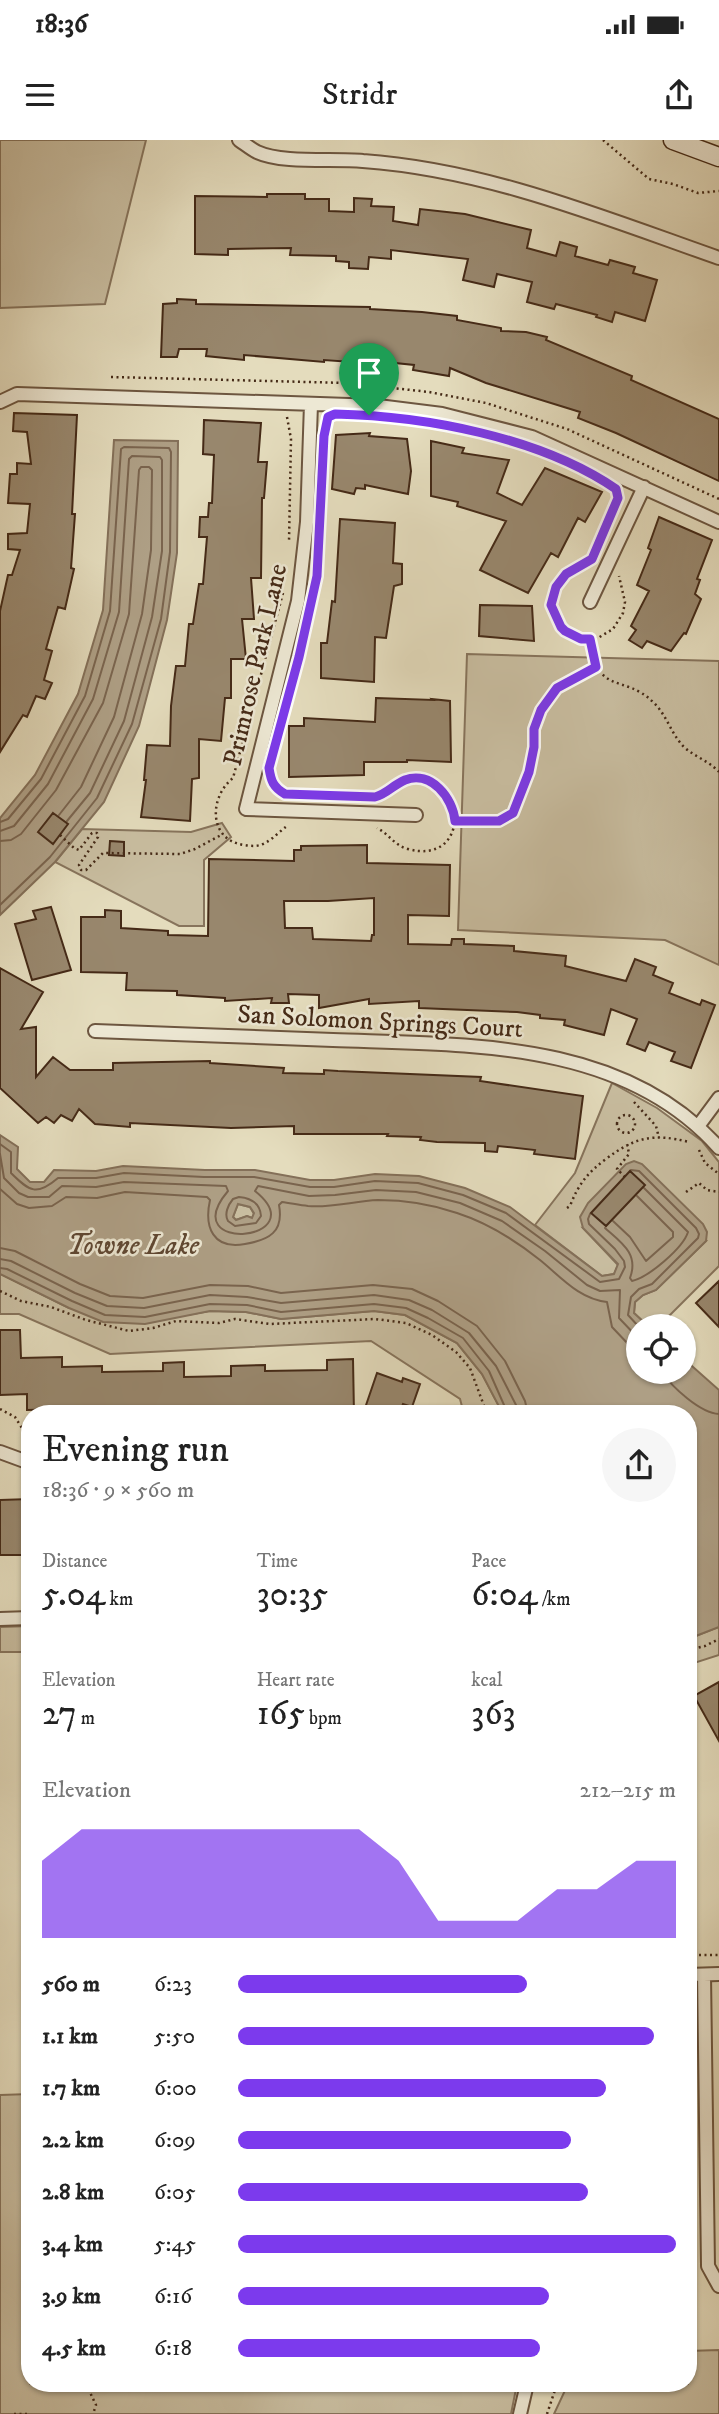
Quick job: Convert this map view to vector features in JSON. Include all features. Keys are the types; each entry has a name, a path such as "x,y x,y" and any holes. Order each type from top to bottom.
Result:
{"main road":[{"path":"682,141 719,157"}],"street":[{"path":"239,140 257,152 281,158 386,162 481,178 534,193 719,258"},
{"path":"0,402 17,394 378,406 442,414 532,437 719,522"},
{"name":"Primrose Park Lane","path":"311,404 307,522 298,601 246,809 416,815"},
{"path":"590,603 644,487"},
{"name":"San Solomon Springs Court","path":"95,1031 454,1044 521,1051 591,1068 633,1083 699,1125 719,1148"},
{"path":"699,1125 719,1098"},
{"path":"0,1452 21,1460"},
{"path":"0,1619 21,1618"},
{"path":"697,1975 719,1974"},
{"path":"704,1975 708,2266 719,2286"},
{"path":"520,2414 525,2392"}],"path":[{"path":"603,140 649,180 673,184 698,193 719,191"},
{"path":"289,548 291,439 290,425 286,418 311,404"},
{"path":"624,566 618,578 625,602 623,613 613,629 598,638 590,639 573,636 561,627 551,605 556,587 566,574 592,559 618,498 616,489 637,500"},
{"path":"314,589 318,562"},
{"path":"285,585 233,778 220,790 214,813 223,834 235,843 255,846 264,844 287,826 298,826"},
{"path":"590,639 596,667 607,680 638,692 653,702 685,747 719,772"},
{"path":"455,821 499,821 513,813 529,772 534,729 541,710 557,688 596,667"},
{"path":"269,768 271,782 285,794 375,797 384,795 409,778 418,778 429,782 445,794 452,804 455,821 447,840 437,849 410,850 397,845 377,828"},
{"path":"60,835 79,850 92,833 97,833 98,837 79,865 80,870 86,870 103,853 180,854 223,834"},
{"path":"631,1098 656,1126 659,1138"},
{"path":"625,1115 632,1116 635,1120 635,1128 629,1133 621,1132 617,1126 620,1118 625,1115"},
{"path":"629,1133 632,1141"},
{"path":"566,1208 570,1206 587,1174 632,1141 659,1138 691,1142 705,1163 719,1174"},
{"path":"625,1177 617,1169 629,1154 627,1143"},
{"path":"686,1192 699,1183 707,1190 719,1192"},
{"path":"0,1290 21,1301 51,1307 86,1320 129,1331 176,1321 219,1323 235,1319 270,1324 376,1319 406,1323 432,1335 456,1352 470,1368 484,1405"},
{"path":"0,1409 15,1417 21,1427"},
{"path":"697,1648 719,1639"},
{"path":"697,1955 719,1955"},
{"path":"90,2392 96,2405 93,2414"},
{"path":"547,2414 554,2392"},
{"path":"14,2414 29,2414"}],"shaded area":[{"path":"0,140 146,140 105,304 0,308"},
{"path":"467,654 719,661 719,965 665,940 458,930"},
{"path":"222,823 231,837 204,860 204,926 179,926 55,862 82,829 191,832"},
{"path":"612,1083 657,1108 702,1141 719,1162 719,1266 671,1314 635,1314 635,1302 643,1295 656,1290 706,1241 583,1228 618,1265 614,1274 602,1276 535,1225 575,1173"},
{"path":"238,1204 250,1207 254,1214 252,1218 247,1216 236,1220 233,1217"},
{"path":"0,1274 69,1308 187,1315 210,1311 246,1312 281,1319 374,1311 405,1315 457,1343 482,1374 498,1405 462,1405 460,1399 371,1341 110,1354 19,1314 0,1314"},
{"path":"21,1626 21,1652 0,1652 0,1627"},
{"path":"719,1627 719,1655 697,1662 697,1636"},
{"path":"21,2094 21,2392 515,2392 511,2414 0,2414 0,2095"},
{"path":"719,2350 719,2414 554,2414 564,2392 697,2392 697,2351"}],"water":[{"path":"114,440 178,441 177,553 167,620 139,726 104,802 55,862 0,915 0,818 35,775 78,694 103,610"},
{"name":"Towne Lake","path":"0,1135 18,1147 17,1169 30,1182 44,1182 54,1170 96,1171 123,1166 255,1170 310,1180 334,1180 375,1174 419,1176 465,1188 510,1207 602,1276 614,1274 618,1264 583,1228 580,1217 588,1203 626,1164 634,1161 642,1164 703,1224 707,1232 706,1241 656,1290 643,1295 635,1302 635,1314 626,1314 626,1384 696,1384 696,1370 719,1390 719,1627 697,1636 697,1405 498,1405 482,1374 457,1343 405,1315 374,1311 281,1319 246,1312 210,1311 145,1324 103,1322 0,1274","holes":["238,1204 250,1207 254,1213 252,1218 247,1216 236,1220 233,1217"]}],"building":[{"path":"267,194 305,194 305,199 329,199 329,211 354,212 354,198 372,199 371,206 394,207 393,221 418,225 420,209 465,214 531,230 527,248 556,256 560,242 577,247 575,256 608,265 610,260 635,267 633,273 657,280 645,321 615,312 612,322 556,304 554,309 527,302 532,282 497,274 494,287 463,280 468,259 391,250 391,259 369,257 368,269 349,268 349,262 336,261 336,256 290,255 291,248 228,249 228,255 195,254 195,196 267,197"},
{"path":"177,299 196,300 196,304 370,307 422,312 457,316 457,320 501,328 501,331 526,332 547,337 546,340 632,376 631,380 719,419 719,481 578,418 580,412 486,383 450,368 449,376 413,370 414,365 366,360 366,363 324,362 244,355 244,360 206,356 207,349 179,349 177,357 161,357 163,304 177,303"},
{"path":"14,413 77,415 72,514 75,514 71,568 74,569 65,609 58,607 46,649 52,651 44,680 52,683 45,699 36,696 27,717 23,715 0,752 0,611 8,575 12,575 20,550 8,549 8,534 27,533 30,504 8,503 10,474 17,474 17,463 31,464 27,432 13,431"},
{"path":"204,420 261,423 258,462 267,462 262,498 261,578 251,578 254,619 242,619 246,659 231,659 231,698 225,698 221,741 199,739 199,778 192,779 190,821 141,817 147,745 170,746 176,666 185,666 189,624 193,624 199,584 203,584 207,537 199,537 200,517 208,517 209,503 212,503 214,455 203,454"},
{"path":"370,433 369,436 407,439 411,471 408,494 365,485 365,489 356,488 354,494 332,489 336,435"},
{"path":"431,441 464,448 462,453 509,460 497,493 522,505 545,468 602,492 585,522 578,518 558,557 551,553 528,593 480,570 506,521 457,506 458,502 431,496"},
{"path":"659,517 712,540 697,579 700,580 695,594 701,599 686,634 684,633 671,651 647,641 642,648 629,640 636,630 631,626 649,591 637,585 651,550 648,548"},
{"path":"340,519 395,523 393,563 402,564 402,584 394,586 386,638 375,637 374,682 321,678 321,643 327,643 332,601 335,602"},
{"path":"480,605 532,606 534,641 479,636"},
{"path":"376,698 450,701 451,762 364,762 364,775 289,777 289,726 304,726 304,718 375,722"},
{"path":"53,813 68,824 53,844 38,832"},
{"path":"110,841 124,842 124,856 109,855"},
{"path":"367,845 367,863 450,865 449,916 408,915 408,944 451,945 452,939 464,939 464,944 514,946 514,951 566,956 565,966 626,981 635,959 656,967 653,975 673,983 669,993 700,1005 702,1000 715,1005 691,1068 671,1061 675,1052 649,1042 645,1051 627,1044 637,1019 611,1009 604,1035 564,1025 565,1020 540,1018 540,1015 419,1008 419,1001 369,1004 369,999 319,1008 319,995 288,994 289,1003 271,1003 272,998 225,1001 225,998 177,995 177,991 126,990 127,973 81,972 81,917 105,917 105,910 121,911 121,928 168,931 168,935 208,936 209,859 294,861 294,850 301,850 301,846","holes":["374,898 374,935 371,941 313,939 312,928 285,928 284,901"]},
{"path":"51,907 71,970 32,980 15,924 36,919 33,911"},
{"path":"0,968 43,992 21,1029 36,1027 36,1077 53,1057 70,1070 113,1070 113,1063 210,1061 284,1068 283,1073 324,1074 324,1070 481,1077 480,1081 583,1096 575,1159 534,1154 535,1150 498,1146 497,1152 485,1151 485,1143 437,1142 420,1140 421,1137 387,1136 388,1134 294,1134 294,1126 231,1128 130,1123 130,1127 95,1124 79,1109 72,1121 61,1115 54,1123 46,1117 38,1123 0,1088"},
{"path":"630,1171 645,1185 606,1226 591,1213"},
{"path":"719,1281 719,1327 696,1303"},
{"path":"0,1330 20,1330 21,1358 62,1357 62,1367 102,1366 102,1372 163,1371 163,1363 184,1362 184,1377 231,1376 231,1366 265,1365 265,1371 327,1370 327,1360 353,1359 354,1405 27,1405 27,1394 0,1395"},
{"path":"377,1373 402,1382 403,1378 420,1384 413,1405 366,1405"},
{"path":"21,1499 21,1555 0,1555 0,1500"},
{"path":"719,1682 719,1741 697,1701 697,1694"}],"route":[{"path":"335,414 369,415 432,423 506,440 552,457 601,479 616,489 618,498 592,559 566,574 556,587 551,605 565,631 581,639 590,639 596,667 566,682 548,697 536,720 529,772 517,807 509,817 499,821 455,821 452,804 445,794 429,782 418,778 409,778 384,795 375,797 285,794 271,782 269,768 299,657 317,576 324,436 328,417 335,414"}]}
